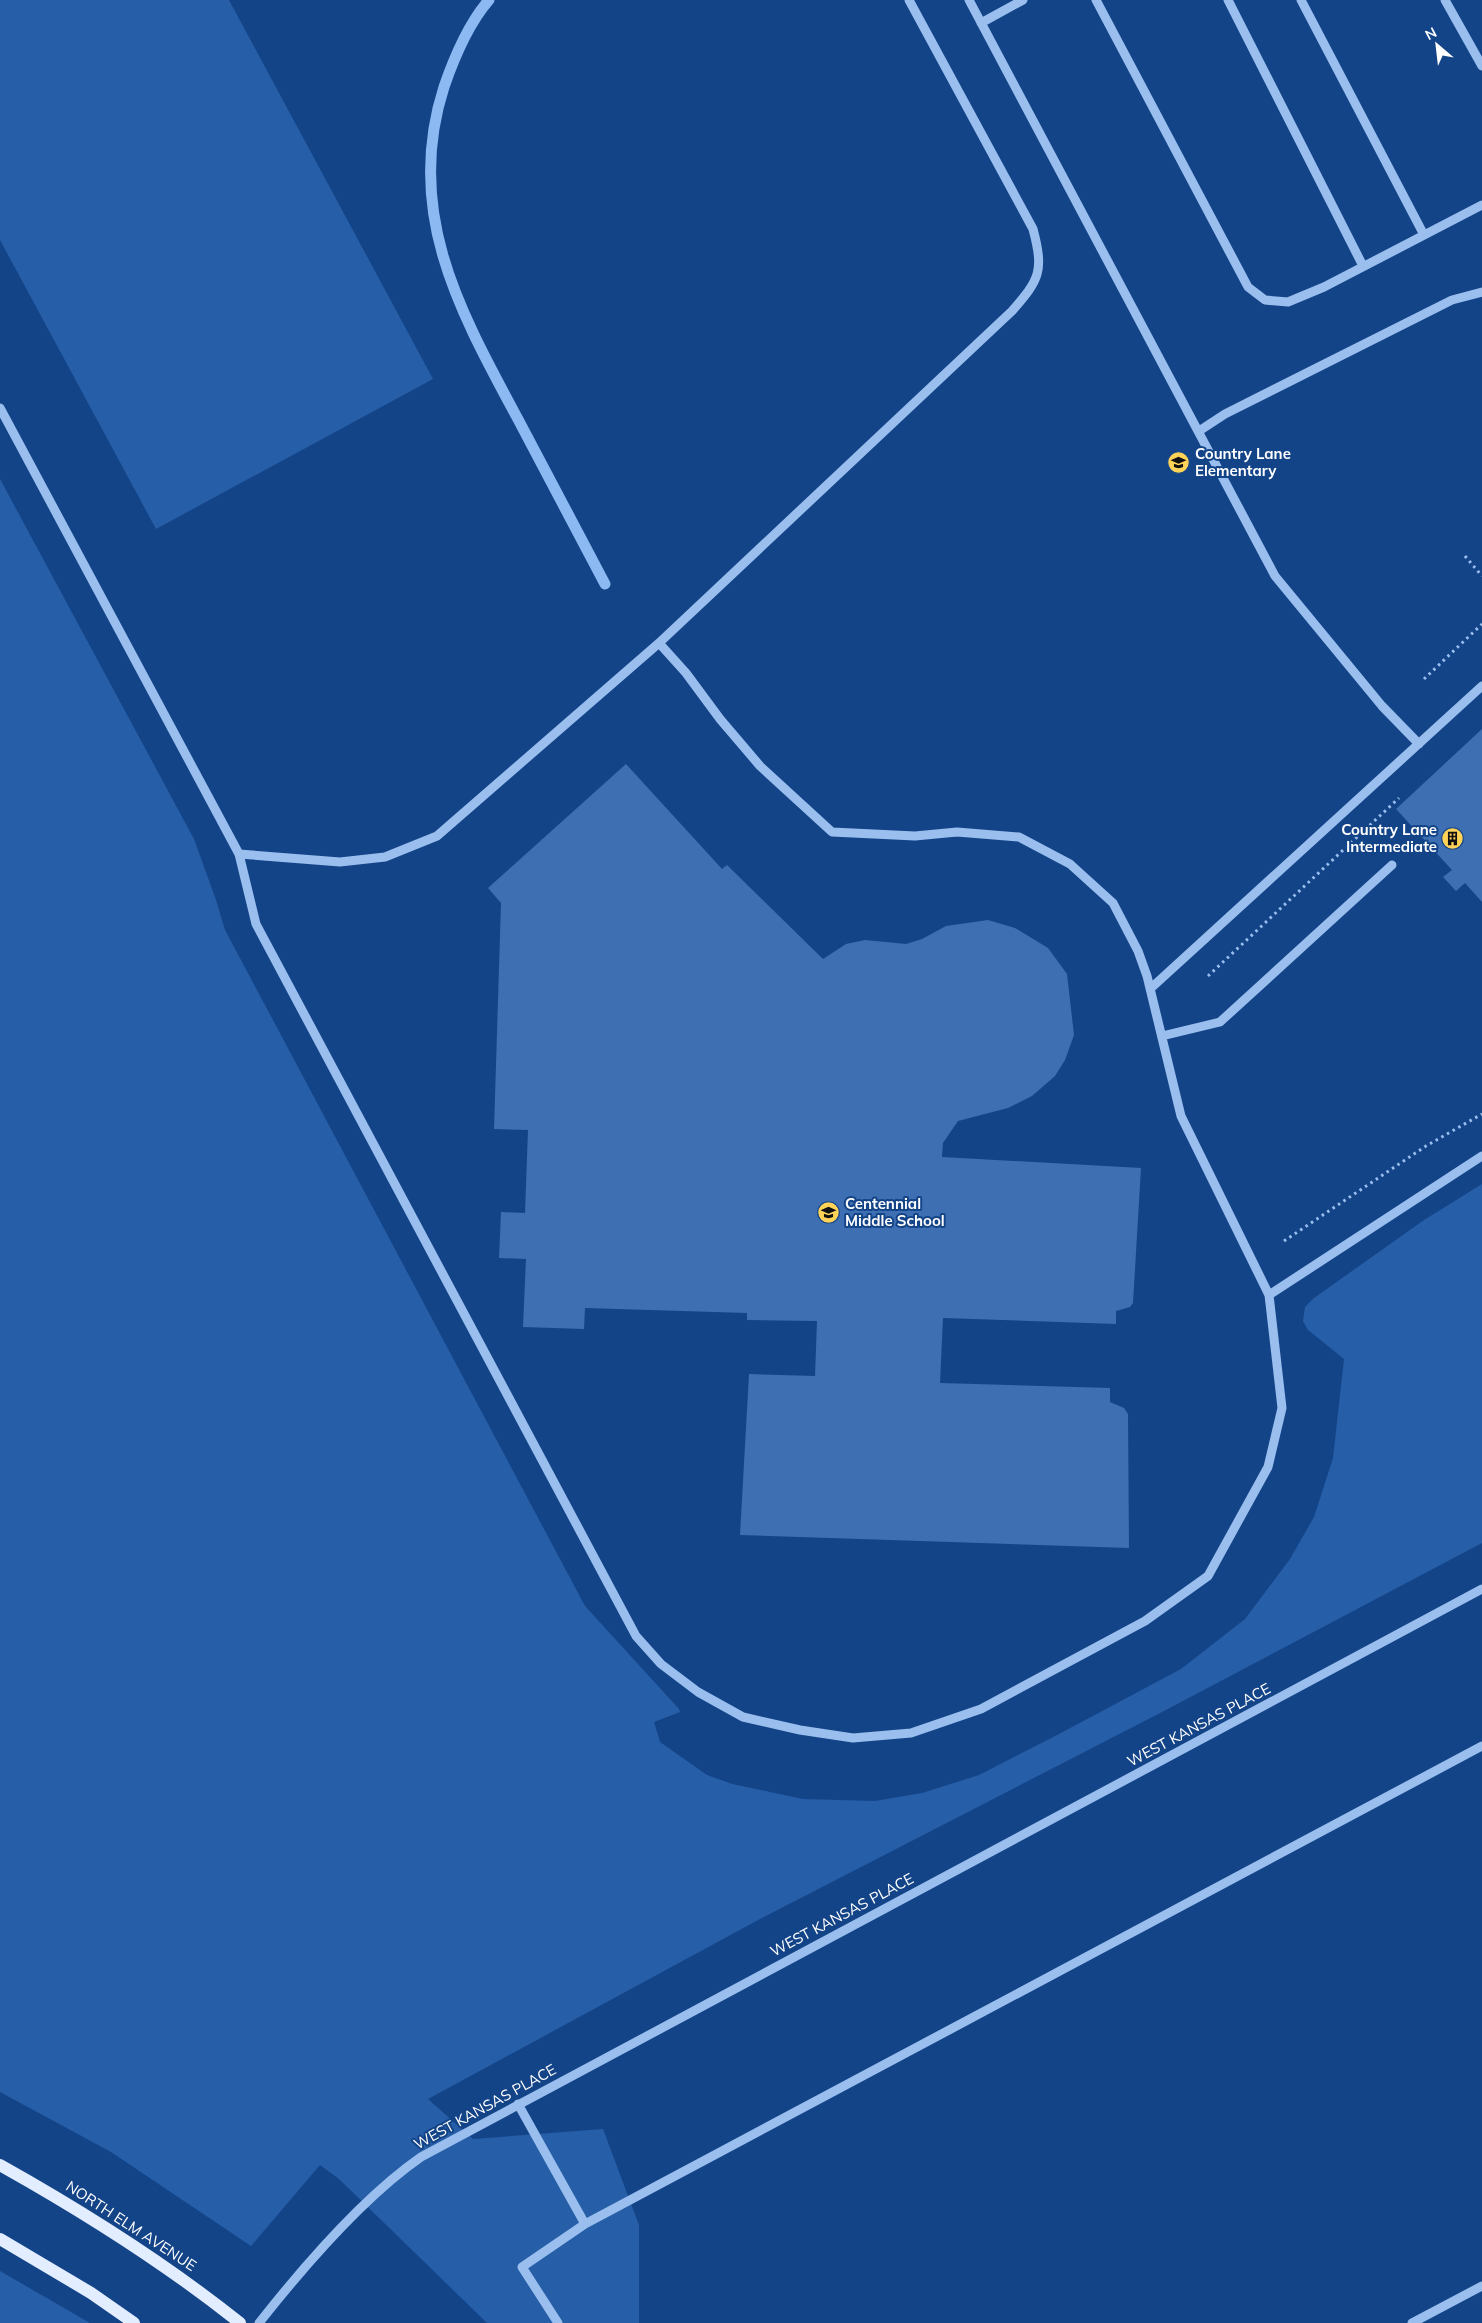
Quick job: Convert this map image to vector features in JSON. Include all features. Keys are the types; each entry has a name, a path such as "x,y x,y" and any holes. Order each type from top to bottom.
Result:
{"main road":[{"name":"NORTH ELM AVENUE","path":"0,2165 64,2201 127,2242 196,2288 240,2323"},
{"path":"0,2239 91,2293 134,2323"}],"street":[{"path":"239,854 340,862 385,857 437,836 659,642 1012,311 1034,285 1040,256 1034,230 910,0"},
{"path":"969,0 1275,576 1382,706 1419,744"},
{"path":"981,23 1024,0"},
{"path":"1096,0 1248,287 1265,300 1288,302 1482,205"},
{"path":"1228,0 1363,266"},
{"path":"1301,0 1424,235"},
{"path":"1445,0 1482,66"},
{"path":"1199,431 1225,414 1452,300 1476,292 1482,292"},
{"path":"0,408 239,854 256,924 636,1636 661,1664 698,1692 743,1717 800,1730 853,1738 911,1733 981,1709 1145,1621 1208,1576 1268,1467 1282,1408 1269,1295 1181,1116 1150,989 1138,950 1112,903 1070,864 1019,837 957,832 915,836 832,832 760,766 659,642"},
{"path":"1150,989 1482,686"},
{"path":"1162,1036 1220,1022 1392,865"},
{"path":"1269,1295 1482,1156"},
{"name":"WEST KANSAS PLACE","path":"259,2323 285,2291 394,2176 421,2157 1482,1589"},
{"path":"558,2323 522,2267 585,2224 1482,1746"},
{"path":"518,2104 585,2224"},
{"path":"1412,2323 1482,2286"}],"path":[{"path":"1465,556 1482,576"},
{"path":"1424,679 1482,624"},
{"path":"1208,976 1403,795"},
{"path":"1284,1241 1426,1146 1482,1114"}],"shaded area":[{"path":"0,0 229,0 433,379 156,529 0,240"},
{"path":"0,479 194,839 225,930 585,1606 679,1709 680,1712 654,1722 660,1742 707,1775 732,1784 803,1799 875,1801 922,1793 979,1775 1181,1669 1245,1619 1290,1559 1314,1517 1333,1458 1344,1359 1308,1330 1303,1321 1305,1307 1314,1298 1424,1220 1482,1184 1482,1543 1164,1711 760,1919 428,2099 473,2139 603,2129 639,2225 639,2323 487,2323 339,2179 320,2165 251,2246 111,2152 0,2092"},
{"path":"0,2271 90,2323 0,2323"}],"building":[{"name":"Country Lane Intermediate","path":"1482,729 1482,902 1465,883 1456,891 1443,877 1452,870 1396,809"},
{"path":"626,764 722,869 727,865 823,959 846,944 865,940 906,944 922,939 946,926 988,920 1015,928 1048,948 1067,974 1074,1035 1065,1060 1055,1076 1032,1096 1008,1108 958,1121 943,1143 942,1157 1141,1168 1133,1303 1130,1307 1116,1311 1116,1324 943,1318 940,1383 1110,1388 1110,1402 1124,1408 1128,1414 1129,1548 740,1535 749,1374 815,1376 817,1321 747,1320 747,1313 585,1308 584,1329 523,1327 526,1259 499,1258 501,1212 525,1213 528,1130 494,1129 501,903 488,888"}],"waterway":[{"path":"489,0 475,19 463,41 444,87 433,133 430,178 435,221 445,262 460,303 478,343 605,584"}],"place":[{"name":"Country Lane Elementary","path":"1179,463"},
{"name":"Country Lane Intermediate","path":"1453,839"},
{"name":"Centennial Middle School","path":"829,1213"}]}
